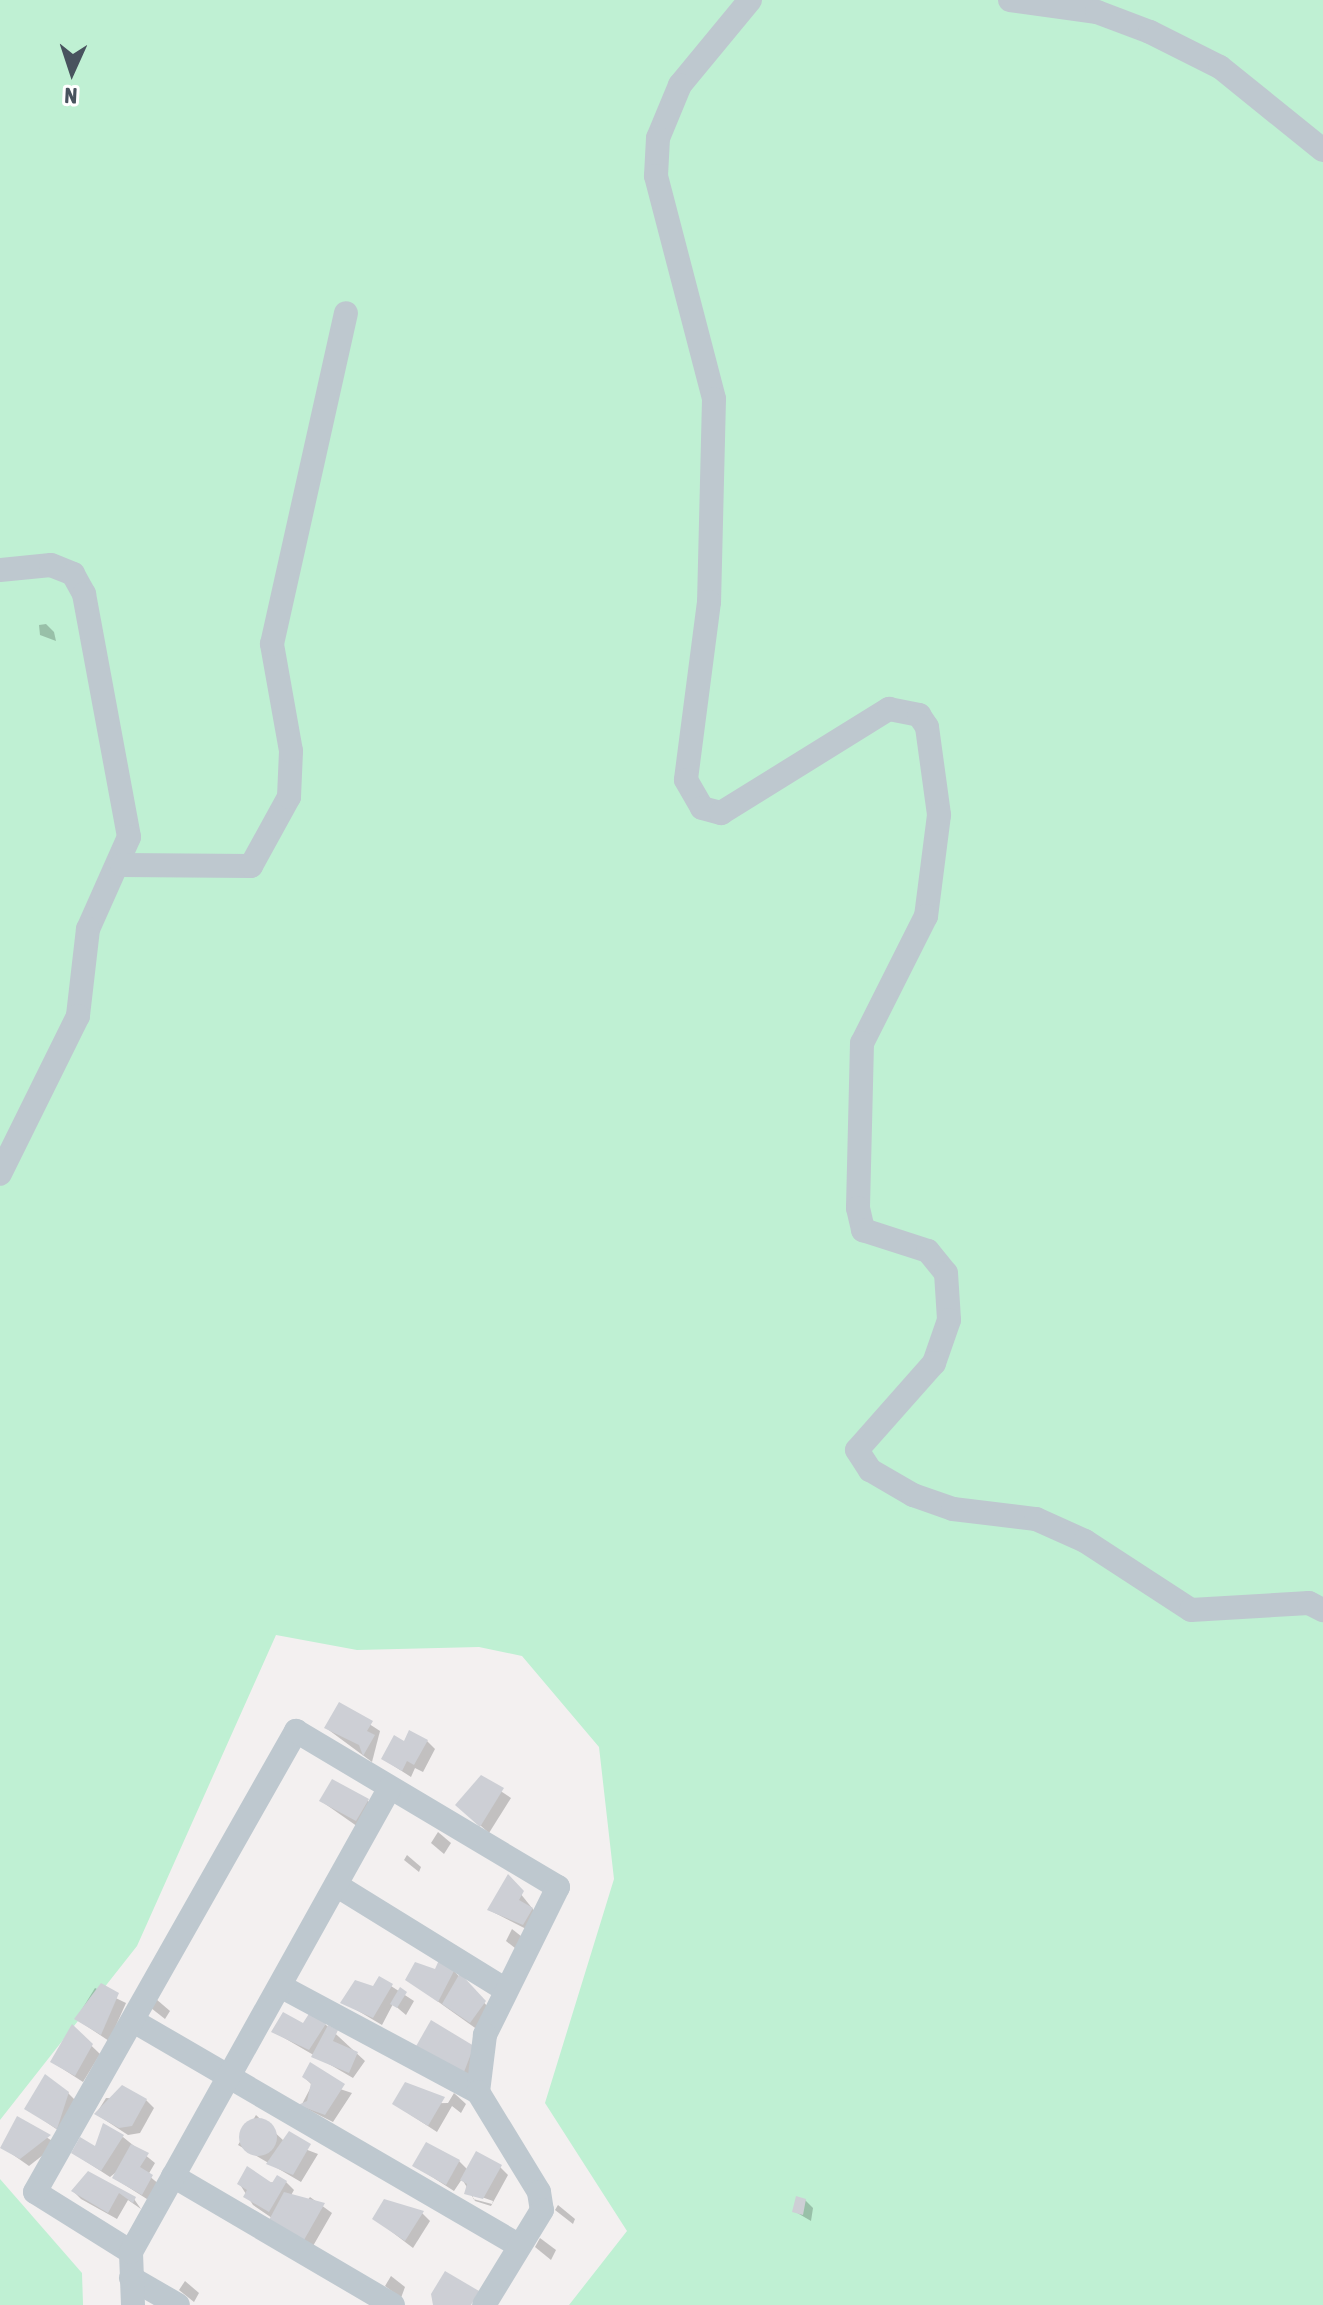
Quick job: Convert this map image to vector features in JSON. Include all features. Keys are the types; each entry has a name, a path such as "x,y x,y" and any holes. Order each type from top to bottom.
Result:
{"street":[{"path":"750,0 680,85 658,138 656,176 714,397 709,602 686,780 702,808 721,813 889,709 919,715 927,727 939,815 926,916 862,1043 858,1208 863,1230 928,1251 946,1273 949,1320 934,1363 857,1450 870,1470 913,1495 953,1509 1036,1519 1085,1541 1191,1610 1309,1603 1323,1610"},
{"path":"1010,0 1097,12 1150,32 1220,67 1323,150"},
{"path":"122,865 251,866 289,797 291,751 272,644 346,313"},
{"path":"0,570 51,565 73,574 84,594 123,787 129,837 122,865 88,929 78,1016 0,1174"},
{"path":"131,2252 35,2192 135,2022 296,1731 558,1887 503,1988 485,2035 478,2092"},
{"path":"133,2305 131,2252 227,2078 282,1987 389,1789"},
{"path":"336,1885 503,1988"},
{"path":"282,1987 478,2092 539,2192 542,2210 484,2305"},
{"path":"135,2022 518,2245"},
{"path":"173,2176 393,2305"},
{"path":"131,2278 178,2305"}],"green space":[{"path":"0,0 1323,0 1323,2305 569,2305 627,2231 545,2103 614,1879 599,1747 522,1656 479,1647 357,1650 276,1635 137,1946 0,2120"},
{"path":"0,2179 82,2273 83,2305 0,2305"}],"building":[{"path":"339,1702 373,1721 367,1731 375,1735 363,1756 359,1745 324,1728"},
{"path":"409,1730 428,1740 414,1765 407,1761 402,1771 381,1759 394,1735 404,1741"},
{"path":"481,1775 504,1788 480,1827 455,1805"},
{"path":"332,1779 369,1799 356,1821 319,1801"},
{"path":"508,1874 524,1891 519,1900 533,1908 523,1925 487,1910"},
{"path":"439,1960 455,1969 438,2002 405,1980 415,1962 435,1969"},
{"path":"460,1973 486,2001 470,2023 442,2004"},
{"path":"379,1976 393,1984 373,2018 340,2003 355,1980 373,1986"},
{"path":"101,1983 119,1993 101,2035 74,2019"},
{"path":"400,1987 407,1992 397,2008 390,2004"},
{"path":"312,2009 329,2019 309,2050 271,2032 283,2012 303,2023"},
{"path":"431,2020 474,2046 464,2072 415,2048"},
{"path":"72,2024 93,2044 75,2076 50,2062"},
{"path":"328,2025 338,2030 333,2041 358,2052 349,2073 311,2057"},
{"path":"310,2062 345,2084 325,2115 298,2105 307,2101 311,2083 302,2077"},
{"path":"45,2074 69,2092 57,2129 24,2109"},
{"path":"405,2082 445,2097 428,2126 392,2104"},
{"path":"122,2085 147,2099 132,2126 119,2128 94,2114"},
{"path":"17,2116 51,2135 20,2159 0,2148"},
{"path":"258,2118 272,2123 277,2137 272,2151 258,2156 244,2151 239,2137 244,2123"},
{"path":"103,2123 124,2135 101,2171 71,2153 80,2137 95,2146"},
{"path":"289,2131 311,2144 293,2175 266,2164"},
{"path":"426,2142 460,2160 446,2185 412,2166"},
{"path":"131,2144 149,2153 140,2167 153,2175 142,2195 112,2178"},
{"path":"476,2151 502,2165 483,2199 464,2194 467,2184 460,2180"},
{"path":"247,2166 272,2183 277,2175 287,2181 269,2212 243,2197 247,2190 237,2184"},
{"path":"88,2171 136,2197 133,2203 119,2193 108,2213 71,2191"},
{"path":"284,2192 325,2203 304,2240 269,2220"},
{"path":"796,2196 806,2199 803,2215 792,2212"},
{"path":"384,2199 424,2211 405,2241 372,2219"},
{"path":"445,2271 479,2291 471,2305 433,2305 431,2294"}]}
